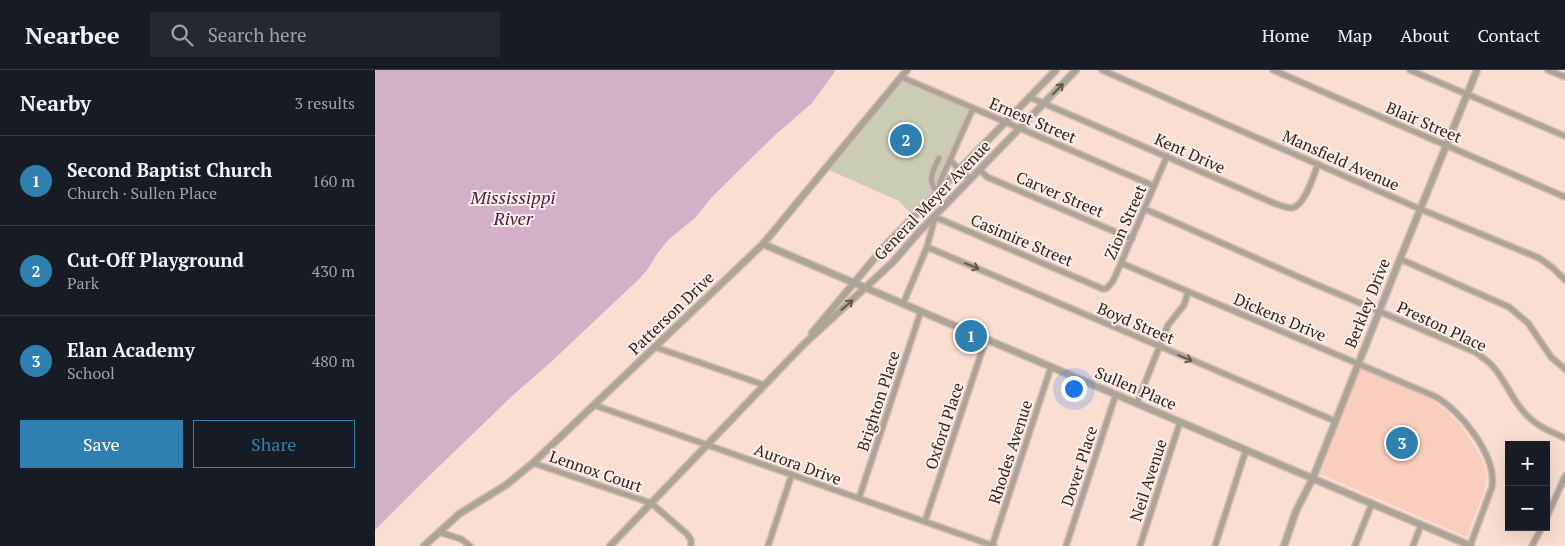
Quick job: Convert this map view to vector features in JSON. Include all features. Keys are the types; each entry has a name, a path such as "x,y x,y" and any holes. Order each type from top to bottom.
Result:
{"street":[{"name":"Patterson Drive","path":"424,546 459,514 514,479 763,244 907,70"},
{"name":"General Meyer Avenue","path":"803,345 820,322 884,247 1056,70"},
{"name":"General Meyer Avenue","path":"610,546 803,345 892,263 919,232 1076,70"},
{"name":"Mansfield Avenue","path":"1102,70 1420,209 1539,258 1565,280"},
{"name":"Blair Street","path":"1273,70 1565,197"},
{"path":"1411,70 1565,136"},
{"name":"Berkley Drive","path":"1284,546 1296,510 1313,478 1477,70"},
{"path":"1548,70 1565,77"},
{"name":"Ernest Street","path":"901,77 1155,186"},
{"name":"Kent Drive","path":"1029,97 1269,201 1290,208 1297,206 1304,198 1318,164"},
{"path":"938,193 940,182 973,108"},
{"name":"Zion Street","path":"1099,287 1106,289 1109,287 1132,239 1167,156"},
{"path":"938,193 933,188 931,180 939,158"},
{"path":"951,161 970,180"},
{"name":"Carver Street","path":"980,170 987,177 1132,239"},
{"name":"Preston Place","path":"1145,209 1480,356 1496,369 1524,412 1534,422 1545,430 1565,438"},
{"path":"903,304 927,246 935,217"},
{"name":"Casimire Street","path":"935,217 1099,287"},
{"path":"911,221 919,232"},
{"name":"Sullen Place","path":"763,244 1470,546"},
{"name":"Boyd Street","path":"927,246 1335,422"},
{"path":"1400,259 1509,306 1528,323 1551,356 1565,369"},
{"name":"Dickens Drive","path":"1121,263 1440,398 1465,423 1477,439 1488,460 1493,480 1470,546"},
{"path":"1137,404 1168,325 1184,305 1189,292"},
{"name":"Brighton Place","path":"859,498 921,312"},
{"name":"Oxford Place","path":"925,521 986,339"},
{"path":"655,347 764,385"},
{"name":"Rhodes Avenue","path":"993,546 1051,367"},
{"name":"Dover Place","path":"1067,546 1116,394"},
{"name":"Aurora Drive","path":"594,405 993,546"},
{"name":"Neil Avenue","path":"1140,546 1181,422"},
{"path":"1215,546 1247,450"},
{"name":"Lennox Court","path":"533,462 651,503"},
{"path":"768,546 792,474"},
{"path":"1550,510 1565,476"},
{"path":"651,503 687,534 691,540 691,546"},
{"path":"1355,546 1372,503"},
{"path":"1413,546 1421,525"},
{"path":"1532,546 1540,531"},
{"path":"439,532 461,539 470,546"}],"shaded area":[{"path":"1361,368 1434,401 1462,427 1482,459 1486,472 1485,488 1467,537 1320,474"}],"green space":[{"path":"903,79 971,109 937,187 912,215 899,201 829,170"}],"water":[{"name":"Mississippi River","path":"375,70 836,70 812,103 774,136 711,198 695,218 668,240 639,279 512,396 375,530"}],"place":[{"name":"Cut-Off Playground","path":"906,140"},
{"name":"Second Baptist Church","path":"971,336"},
{"name":"Elan Academy","path":"1402,443"}]}
